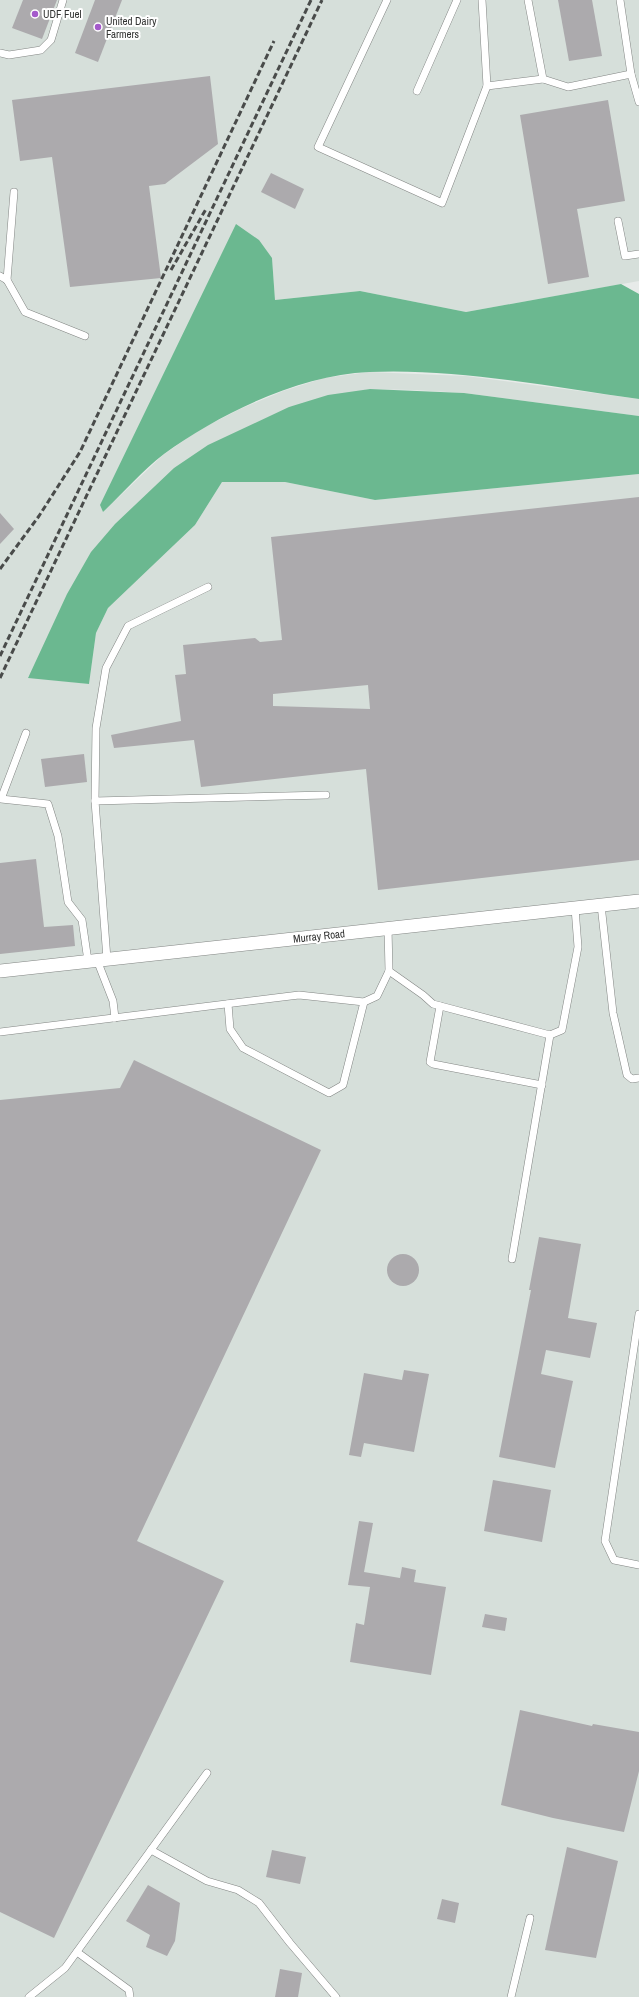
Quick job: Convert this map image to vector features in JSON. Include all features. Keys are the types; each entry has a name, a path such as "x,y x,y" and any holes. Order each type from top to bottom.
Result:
{"street":[{"name":"Murray Road","path":"0,971 639,901"}],"lane":[{"path":"0,54 9,55 41,50 50,40 64,0"},
{"path":"387,0 318,147 442,203 487,86 482,0"},
{"path":"417,91 456,0"},
{"path":"528,0 543,79"},
{"path":"620,0 632,74 639,102"},
{"path":"487,86 543,79 568,87 632,74"},
{"path":"14,192 3,278 25,312 85,336"},
{"path":"618,221 625,256 639,254"},
{"path":"97,960 95,801 96,728 106,668 128,626 208,587"},
{"path":"26,734 1,800 48,804 58,836 68,902 82,920 113,1001 115,1018"},
{"path":"95,801 326,796"},
{"path":"601,905 614,1013 626,1075 632,1079 639,1078"},
{"path":"389,971 423,995 433,1004 550,1035 562,1030 565,1015 578,947 575,908"},
{"path":"0,1032 300,995 364,1002 376,996 389,971 388,928"},
{"path":"228,1004 230,1028 244,1048 329,1094 343,1085 364,1002"},
{"path":"440,1006 430,1062 433,1064 542,1085"},
{"path":"512,1259 550,1035"},
{"path":"639,1314 605,1541 614,1560 639,1565"},
{"path":"29,1997 65,1968 207,1774"},
{"path":"151,1850 207,1881 238,1890 259,1903 290,1943 336,1997"},
{"path":"511,1997 530,1918"},
{"path":"77,1952 129,1990 130,1997"}],"shaded area":[{"path":"0,0 639,0 639,281 466,312 360,291 275,300 272,258 100,505 103,512 163,455 199,430 240,409 283,391 324,378 368,372 466,376 639,399 639,416 464,393 414,390 369,389 289,407 28,677 89,684 96,633 108,608 195,525 222,482 285,482 375,500 639,474 639,1997 0,1997"}],"green space":[{"path":"236,224 259,240 272,258 275,300 360,291 466,312 621,284 639,294 639,399 539,384 436,373 369,372 316,380 289,388 262,399 210,424 164,454 140,475 103,512 100,505"},
{"path":"370,389 464,393 639,416 639,474 375,500 285,482 222,482 195,525 108,608 96,633 89,684 28,678 67,594 91,552 115,524 174,468 208,445 289,407 328,395"}],"building":[{"name":"UDF Fuel","path":"23,0 57,0 42,39 12,28"},
{"name":"United Dairy Farmers","path":"95,0 122,0 98,62 75,53"},
{"path":"558,0 592,0 602,56 569,61"},
{"path":"210,76 218,144 165,184 149,186 161,278 70,287 52,157 20,161 12,100"},
{"path":"608,100 625,201 577,209 589,277 548,284 520,115"},
{"path":"271,173 304,189 295,209 261,192"},
{"path":"639,497 639,860 378,890 366,769 201,787 194,740 114,748 111,735 181,721 175,675 186,674 183,645 255,638 260,642 282,640 271,537","holes":["368,685 370,709 273,706 273,694"]},
{"path":"0,513 14,529 0,544"},
{"path":"84,754 87,782 45,787 41,759"},
{"path":"36,859 44,927 73,925 75,946 0,954 0,863"},
{"path":"134,1060 321,1150 137,1541 224,1581 54,1938 0,1912 0,1100 120,1088"},
{"path":"539,1237 581,1244 568,1318 597,1323 590,1358 546,1350 541,1374 573,1381 555,1468 499,1457 531,1290 529,1290"},
{"path":"400,1254 406,1254 416,1261 419,1270 418,1276 412,1283 406,1286 400,1286 390,1279 387,1273 387,1267 394,1257"},
{"path":"404,1370 429,1374 414,1452 364,1443 361,1457 349,1455 364,1373 402,1380"},
{"path":"493,1480 551,1490 542,1542 484,1531"},
{"path":"359,1521 373,1523 364,1572 400,1578 402,1567 416,1570 414,1582 446,1587 431,1675 350,1662 356,1623 364,1625 370,1587 348,1585"},
{"path":"485,1614 507,1618 505,1631 482,1627"},
{"path":"520,1710 592,1726 593,1724 639,1732 639,1771 624,1832 553,1818 501,1805"},
{"path":"567,1847 618,1861 596,1958 545,1950"},
{"path":"272,1850 306,1857 300,1884 266,1877"},
{"path":"148,1885 180,1903 175,1941 167,1956 146,1947 150,1935 126,1921"},
{"path":"442,1899 459,1903 455,1923 437,1919"},
{"path":"280,1969 302,1973 298,1997 275,1997"}],"railway":[{"path":"0,656 311,0"},
{"path":"0,678 322,0"},
{"path":"0,569 39,516 80,452 274,41"},
{"path":"171,270 206,209"}],"place":[{"name":"UDF Fuel","path":"35,14"},
{"name":"United Dairy Farmers","path":"98,27"}]}
